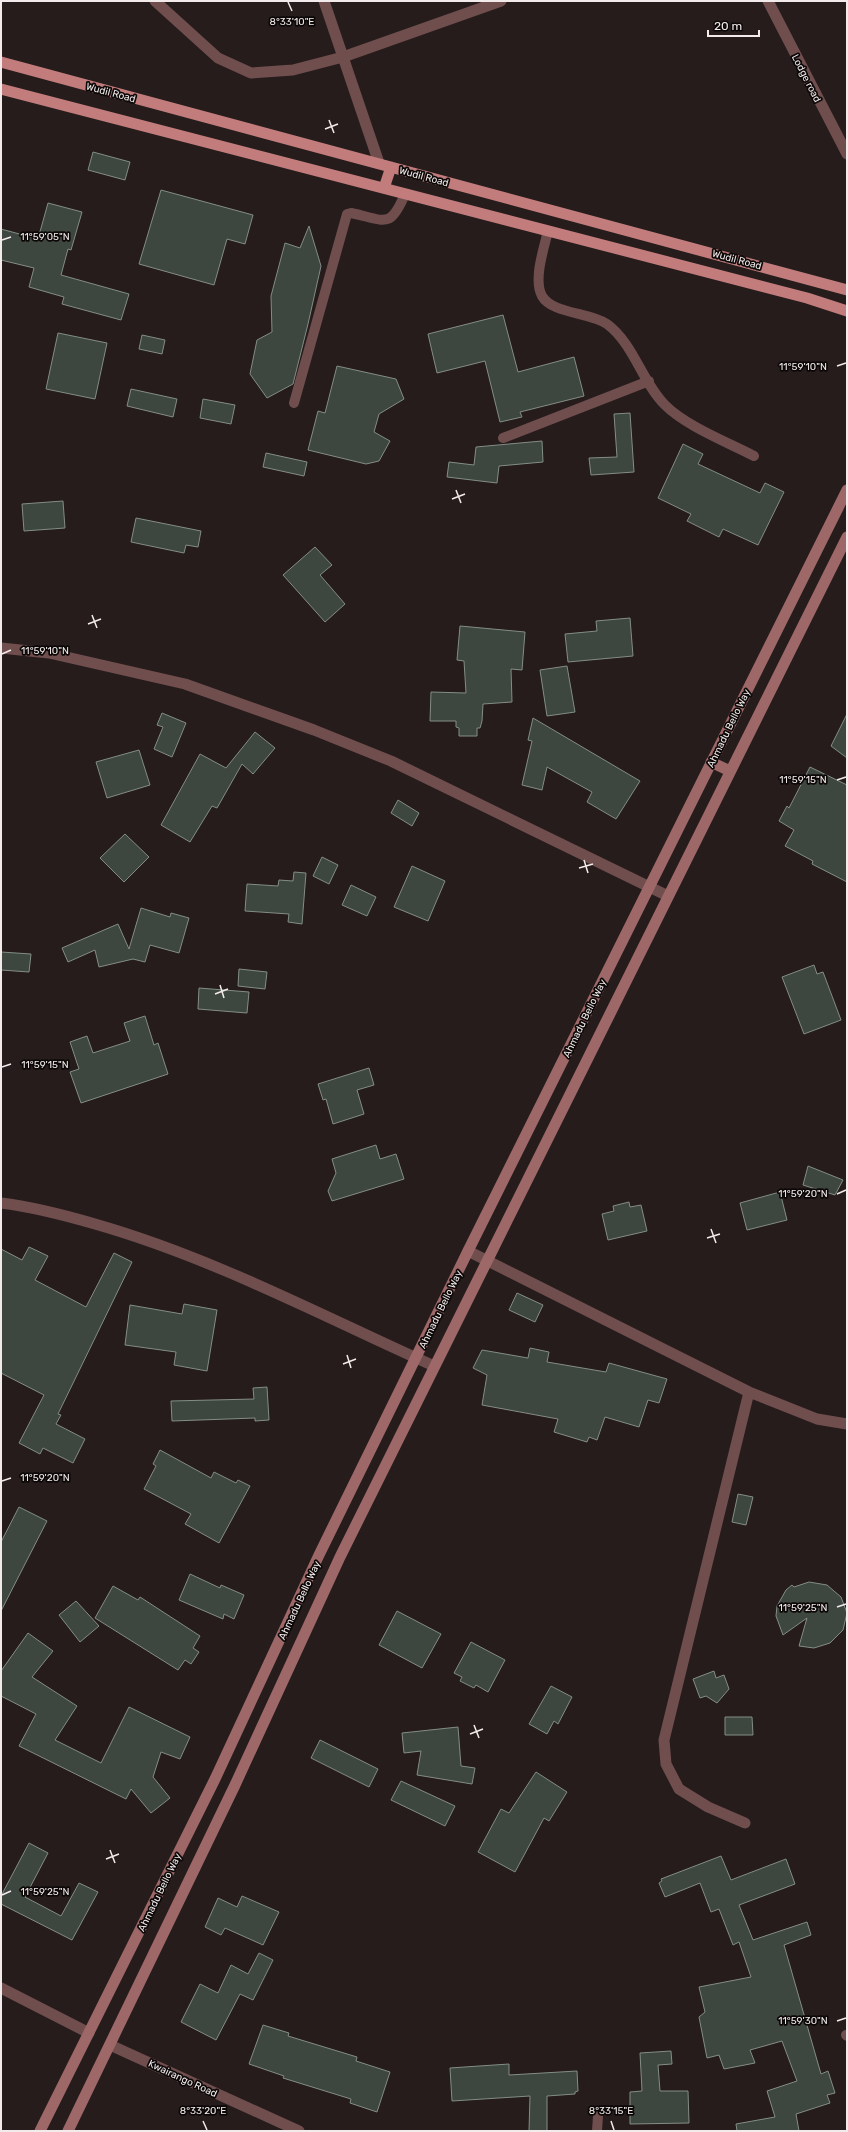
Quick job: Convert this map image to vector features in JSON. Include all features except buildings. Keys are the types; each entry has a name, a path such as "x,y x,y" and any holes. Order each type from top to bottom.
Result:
{"main road":[{"name":"Wudil Road","path":"1,62 847,290"},
{"name":"Wudil Road","path":"1,89 807,298 847,311"},
{"path":"384,188 391,167"},
{"name":"Ahmadu Bello Way","path":"40,2131 215,1779 319,1556 468,1252 847,490"},
{"name":"Ahmadu Bello Way","path":"68,2131 235,1785 340,1557 847,537"},
{"path":"711,762 730,771"}],"street":[{"path":"155,1 218,58 251,72 293,70 343,57 500,1"},
{"path":"324,1 379,163"},
{"name":"Lodge road","path":"768,1 847,154"},
{"path":"1,648 49,653 185,684 314,730 391,761 648,888 668,896"},
{"path":"1,1203 33,1206 139,1237 260,1284 434,1366"},
{"path":"468,1252 487,1260 748,1392 817,1419 847,1424"},
{"path":"744,1823 708,1807 679,1789 666,1764 664,1740 748,1392"},
{"path":"1,1988 89,2033"},
{"name":"Kwairango Road","path":"110,2045 299,2131"}],"lane":[{"path":"294,403 347,214 351,213 386,220 393,218 397,213 405,194"},
{"path":"548,231 538,281 541,295 548,304 606,324 623,341 664,404 679,417 754,456"},
{"path":"503,438 649,381"},
{"path":"597,2131 598,2116"}]}
